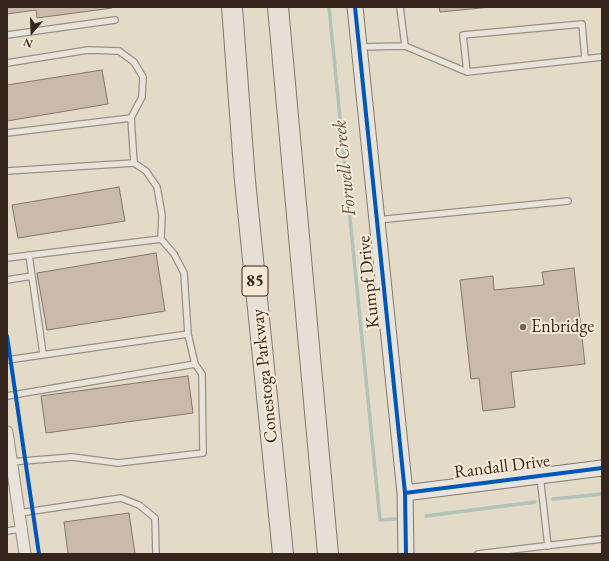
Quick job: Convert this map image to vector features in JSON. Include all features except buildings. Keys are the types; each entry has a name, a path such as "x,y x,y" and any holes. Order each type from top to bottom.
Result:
{"highway":[{"name":"Conestoga Parkway","path":"232,7 245,181 283,554"},
{"path":"278,7 328,554"}],"street":[{"name":"Kumpf Drive","path":"355,7 405,493 406,554"},
{"path":"7,432 9,463 25,554"},
{"name":"Randall Drive","path":"405,493 602,468"}],"lane":[{"path":"400,7 405,46"},
{"path":"7,35 115,20"},
{"path":"467,72 463,35 582,24 585,58"},
{"path":"359,47 405,46 467,72 602,57"},
{"path":"7,62 88,50 119,51 134,62 143,77 142,97 131,118 134,163"},
{"path":"7,133 131,118"},
{"path":"7,171 134,163 146,171 157,187 162,215 161,239 174,254 184,273 188,334 195,364 202,374 203,453 118,462 72,457 9,463"},
{"path":"377,220 568,201"},
{"path":"7,258 161,239"},
{"path":"29,255 43,354"},
{"path":"7,280 32,276"},
{"path":"7,360 188,334"},
{"path":"7,396 195,364"},
{"path":"540,476 548,546"},
{"path":"19,513 121,498 139,505 155,518 156,554"},
{"path":"7,531 21,529"},
{"path":"478,554 602,539"}],"waterway":[{"name":"Forwell Creek","path":"329,7 380,520 395,519"},
{"name":"Forwell Creek","path":"553,499 602,494"},
{"name":"Forwell Creek","path":"426,516 535,502"}],"cycle path":[{"path":"355,7 405,493 406,554"},
{"path":"7,336 39,554"},
{"path":"405,493 602,468"}],"place":[{"name":"Enbridge","path":"523,327"}]}
